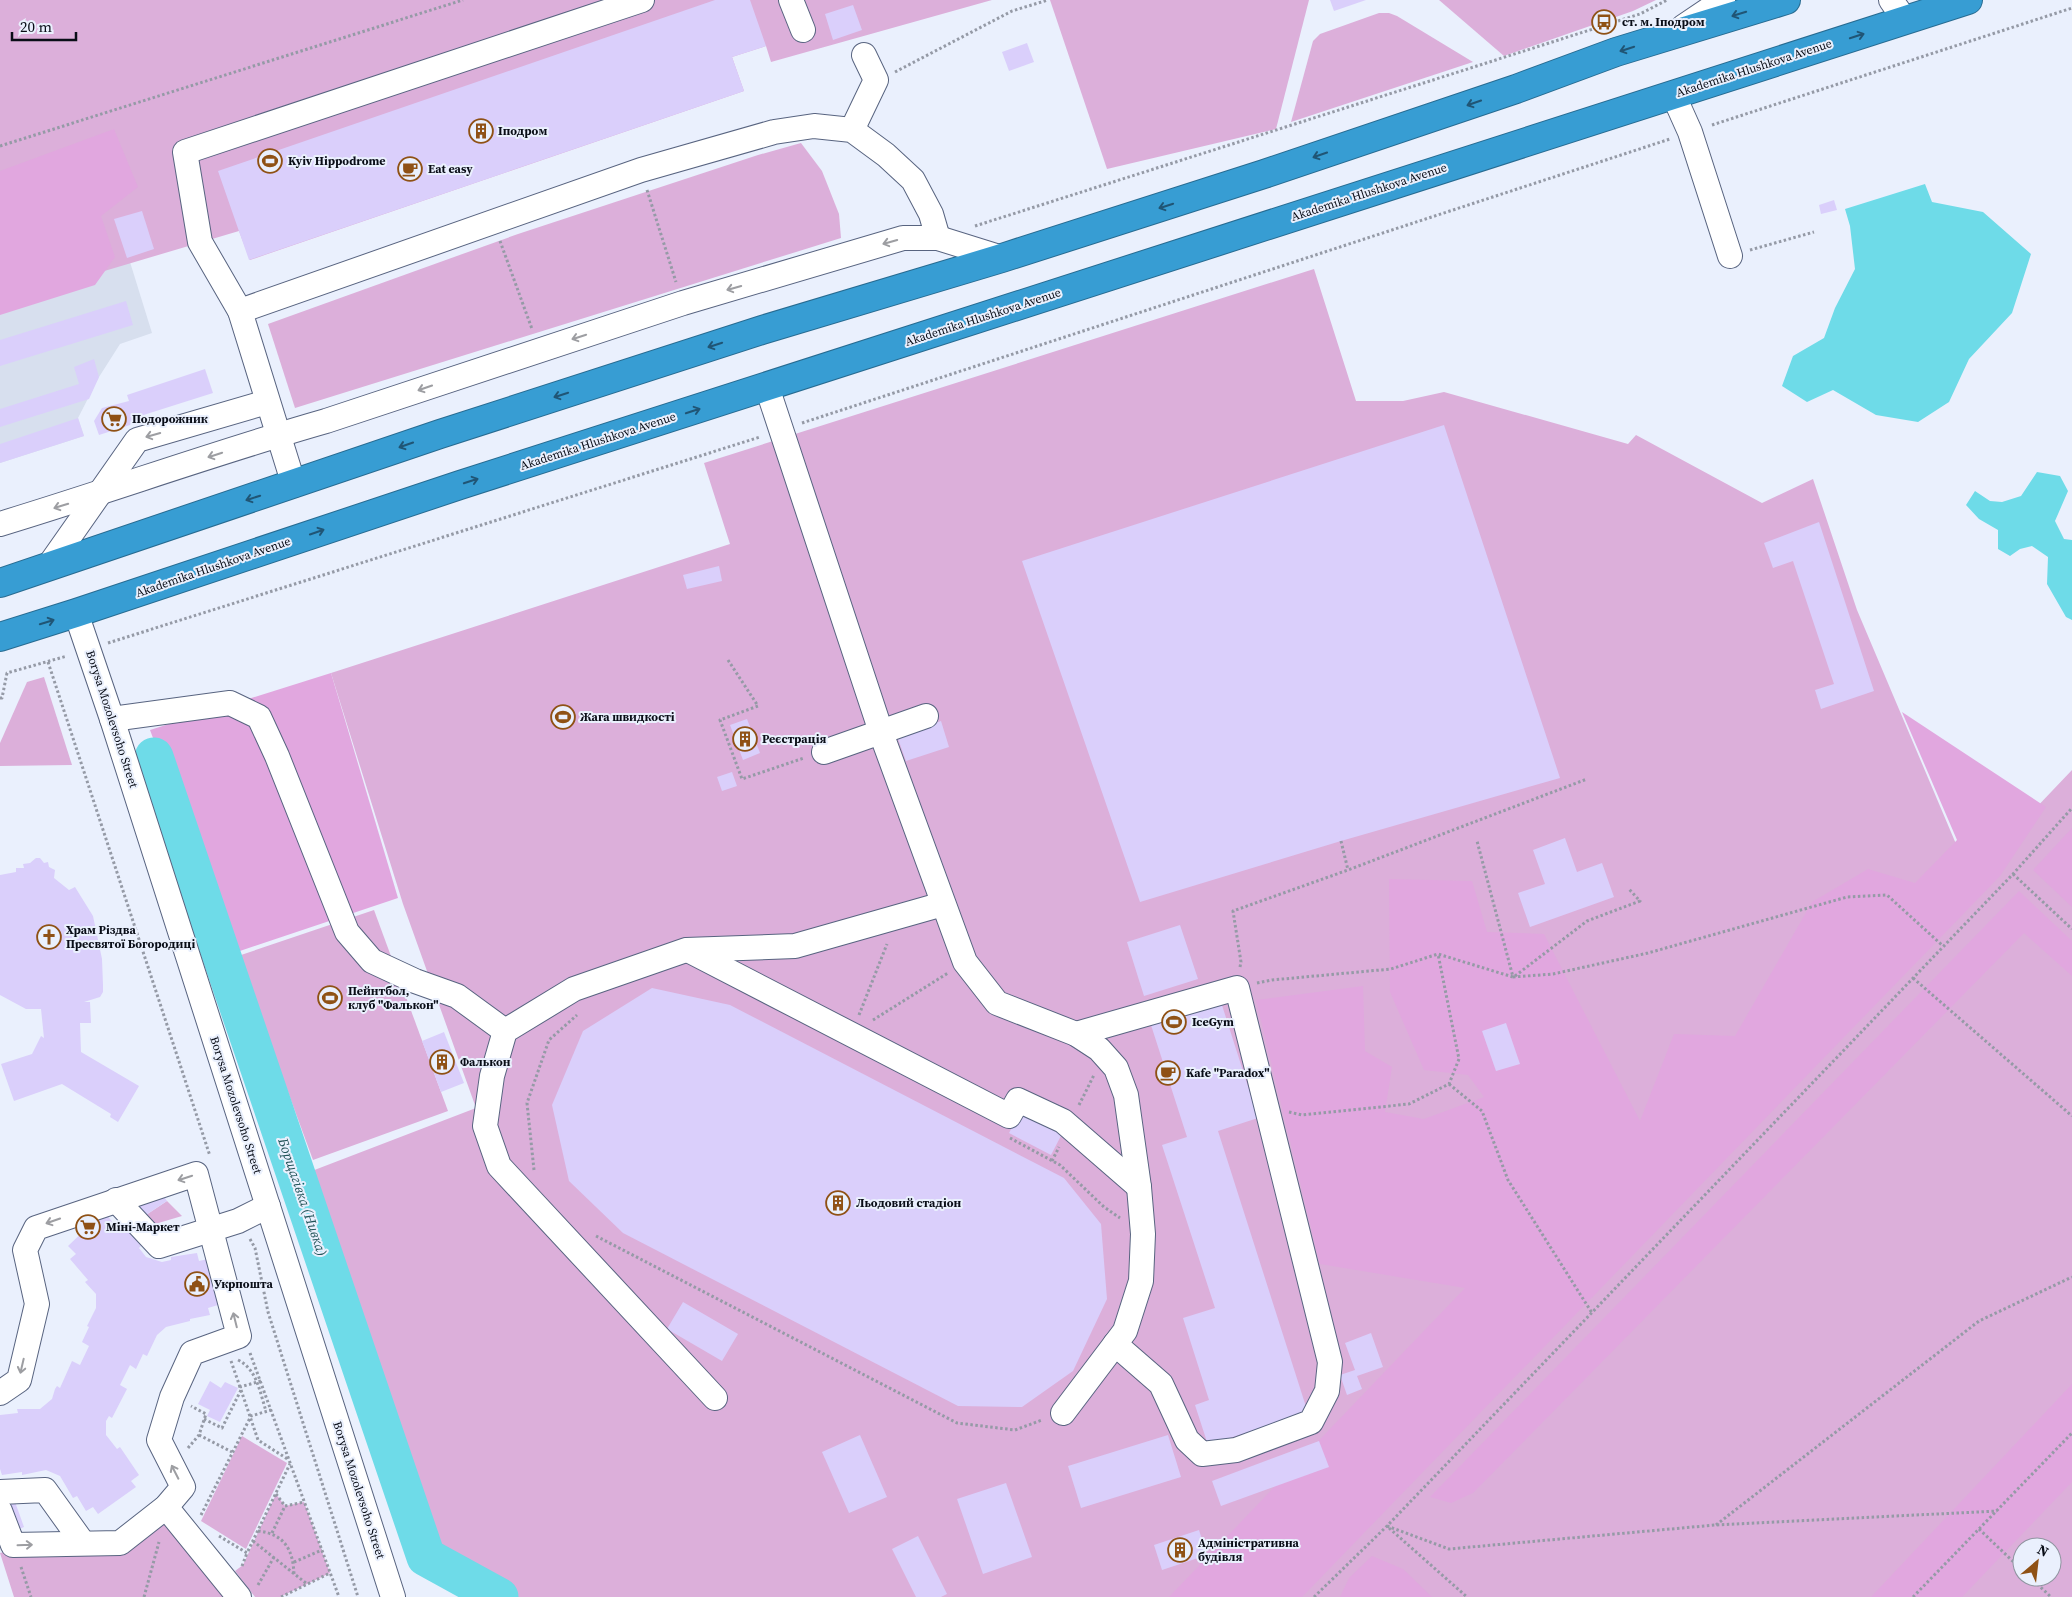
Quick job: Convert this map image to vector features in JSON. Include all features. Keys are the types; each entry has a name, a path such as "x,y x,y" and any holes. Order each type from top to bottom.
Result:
{"highway":[{"path":"0,583 440,434 762,330 1002,258 1273,171 1674,33 1786,0"},
{"name":"Akademika Hlushkova Avenue","path":"0,637 460,485 1673,94 1898,10 1968,0"}],"street":[{"path":"294,484 240,311 200,242 185,152 642,0"},
{"path":"791,0 803,30"},
{"path":"1674,33 1723,0"},
{"path":"852,130 876,80 864,55"},
{"path":"1673,94 1739,253"},
{"path":"240,311 641,170 774,132 814,126 852,130 886,155 913,180 931,214 938,238"},
{"path":"0,524 97,495 278,434 326,421 683,303 903,238 938,238 1002,258"},
{"path":"767,387 882,732 965,962 997,1003 1076,1034 1099,1049 1116,1068 1126,1095 1139,1187 1143,1234 1142,1281 1125,1331 1064,1413"},
{"path":"48,567 137,440 268,402"},
{"name":"Borysa Mozolevsoho Street","path":"76,613 112,719 393,1597"},
{"path":"112,719 230,703 259,717 277,756 347,932 372,961 415,981 458,996 505,1030"},
{"path":"824,752 926,716"},
{"path":"715,1398 500,1166 485,1126 492,1076 505,1030 574,990 686,950 795,946 944,904"},
{"path":"686,950 1009,1116 1018,1100 1063,1121 1139,1187"},
{"path":"1076,1034 1237,988 1330,1362 1327,1391 1311,1422 1236,1450 1202,1454 1187,1440 1161,1384 1115,1344"},
{"path":"0,1393 19,1380 37,1304 25,1250 36,1228 196,1174 239,1336 192,1353 172,1396 159,1440 183,1487 166,1507 120,1543 13,1545 0,1510"},
{"path":"116,1200 159,1246 238,1221 268,1206"},
{"path":"0,1492 45,1490 83,1543"},
{"path":"166,1507 248,1592"}],"path":[{"path":"0,146 463,0"},
{"path":"876,80 903,68 1012,11 1048,0"},
{"path":"970,228 1631,17 1667,0"},
{"path":"0,698 2,698 7,673 48,662 781,430 2072,8"},
{"path":"641,170 683,303"},
{"path":"493,222 540,349"},
{"path":"1739,253 1814,232"},
{"path":"728,660 758,706 720,720 742,778 824,752"},
{"path":"48,662 212,1162"},
{"path":"1587,780 1234,911 1241,962 1237,988 1272,980 1391,969 1438,954 1514,977 1553,974 1648,953 1847,897 1887,895 1944,946"},
{"path":"1314,1597 1388,1526 2014,874 2072,808"},
{"path":"1341,841 1348,870"},
{"path":"1478,841 1514,977"},
{"path":"2014,874 2072,929"},
{"path":"1514,977 1588,921 1640,901 1628,888"},
{"path":"851,1034 897,918"},
{"path":"1267,1108 1302,1115 1409,1104 1449,1084 1459,1059 1438,954"},
{"path":"851,1034 965,962"},
{"path":"1913,978 2072,1116"},
{"path":"535,1177 527,1103 549,1040 583,1010"},
{"path":"1449,1084 1482,1111 1508,1180 1592,1313"},
{"path":"1005,1136 1060,1165 1104,1207 1143,1234"},
{"path":"238,1221 255,1248 268,1312 358,1597"},
{"path":"589,1232 958,1423 1015,1430 1064,1413"},
{"path":"1715,1525 1979,1321 2072,1277"},
{"path":"247,1345 266,1411"},
{"path":"230,1359 245,1363 258,1381 271,1410 339,1597"},
{"path":"258,1381 240,1387 258,1440 290,1462"},
{"path":"204,1419 222,1428 242,1390"},
{"path":"159,1440 184,1452 199,1435 206,1414 172,1396"},
{"path":"197,1522 250,1416 271,1410"},
{"path":"1913,1597 2072,1433"},
{"path":"199,1435 232,1452"},
{"path":"214,1532 247,1553 290,1462"},
{"path":"276,1494 285,1506"},
{"path":"285,1506 304,1502"},
{"path":"272,1533 285,1506"},
{"path":"1388,1526 1449,1549 1715,1525 1997,1511"},
{"path":"1388,1526 1467,1597"},
{"path":"1979,1529 2012,1560"},
{"path":"258,1531 272,1533 287,1545 294,1562 294,1574"},
{"path":"253,1541 307,1584"},
{"path":"13,1545 31,1597"},
{"path":"294,1562 322,1550"},
{"path":"248,1592 274,1558"},
{"path":"280,1597 330,1573"},
{"path":"2040,1587 2051,1597"}],"shaded area":[{"name":"Kyiv Hippodrome","path":"0,0 992,0 771,62 766,46 732,57 744,91 250,260 239,231 0,302"},
{"path":"1050,0 1309,0 1276,129 1107,169"},
{"path":"1439,0 1656,0 1633,11 1504,56"},
{"path":"1379,13 1389,13 1397,16 1473,62 1291,122 1313,41 1320,34"},
{"path":"114,129 138,187 101,216 115,257 95,285 0,315 0,171"},
{"path":"801,143 822,171 839,214 841,238 295,408 268,324 518,234 758,155"},
{"path":"130,262 152,333 120,344 99,377 78,418 84,436 0,463 0,302"},
{"path":"1314,269 1356,401 1403,401 1444,392 1628,444 1636,435 1762,503 1813,479 1857,610 1970,877 2072,770 2072,1597 513,1597 430,1553 304,1174 476,1108 403,904 331,673 730,544 704,463"},
{"path":"331,673 398,898 234,953 150,730"},
{"path":"44,677 72,765 0,766 0,743 27,682"},
{"path":"1902,712 2046,807 2000,876 1302,1597 1169,1597 1465,1288 1320,1264 1256,1000 1363,986 1365,1051 1392,1067 1385,1112 1424,1119 1484,1097 1468,1075 1424,1070 1390,992 1389,879 1472,881 1487,932 1544,934 1640,1121 1674,1034 1735,1036 1812,902 1868,869 1915,883 1957,840"},
{"path":"2072,828 2072,907 2033,870"},
{"path":"2019,891 2072,941 2072,976 2024,933 1473,1493 1451,1503 1430,1497"},
{"name":"Пейнтбол, клуб \"Фалькон\"","path":"374,910 448,1111 313,1160 238,956"},
{"path":"167,1201 182,1216 155,1224 146,1215"},
{"path":"2072,1384 2072,1482 2019,1537 2012,1537 2012,1545 1962,1597 1871,1597"},
{"path":"242,1436 287,1463 246,1549 201,1521"},
{"path":"276,1494 285,1506 304,1502 330,1573 280,1597 255,1597 235,1571 243,1565"},
{"path":"166,1519 228,1597 14,1597 0,1553 18,1549 124,1553"},
{"path":"1372,1556 1403,1569 1432,1597 1340,1597 1349,1578"}],"water":[{"path":"1925,184 1932,202 1983,212 2031,254 2012,313 1969,359 1949,402 1918,422 1876,415 1833,390 1807,402 1782,386 1793,356 1824,338 1835,308 1855,269 1850,226 1845,209"},
{"path":"2037,472 2060,476 2068,491 2055,521 2064,539 2072,540 2072,620 2066,617 2047,584 2048,557 2032,546 2020,549 2010,556 1998,549 1998,530 1979,519 1966,505 1975,491 1990,501 2002,502 2021,496"}],"building":[{"name":"Іподром","path":"715,0 750,0 766,46 732,57 744,91 249,260 218,171"},
{"path":"1330,0 1366,0 1334,11"},
{"path":"853,5 862,30 833,40 825,14"},
{"path":"1027,43 1034,62 1009,71 1002,52"},
{"path":"1834,200 1837,210 1821,214 1819,205"},
{"path":"142,211 154,249 127,258 114,219"},
{"path":"126,301 133,325 0,366 0,340"},
{"path":"94,359 99,377 89,399 0,427 0,409 79,384 74,367"},
{"path":"205,369 213,393 134,418 130,425 99,435 94,421 102,408 129,401 127,395"},
{"path":"78,418 84,436 0,463 0,444"},
{"path":"1444,425 1560,778 1341,841 1140,902 1022,561"},
{"path":"1819,522 1874,691 1821,709 1815,690 1834,684 1793,561 1773,568 1764,543"},
{"path":"719,566 722,581 687,589 683,575"},
{"name":"Реєстрація","path":"747,719 760,753 743,760 730,725"},
{"path":"941,721 949,747 906,761 897,736"},
{"path":"732,772 737,786 722,791 717,777"},
{"path":"1565,838 1577,872 1602,863 1614,897 1530,927 1518,893 1545,884 1533,850"},
{"name":"Храм Різдва Пресвятої Богородиці","path":"36,858 40,858 44,863 48,862 49,867 55,870 54,878 69,890 75,887 93,916 102,959 103,992 100,997 84,1002 90,1002 91,1023 80,1023 81,1052 139,1086 118,1122 110,1117 111,1114 62,1084 14,1101 1,1064 32,1054 41,1036 44,1038 41,1009 26,1009 0,995 0,875 16,872 16,868 24,868 23,864 30,863"},
{"path":"1180,925 1198,979 1144,996 1127,942"},
{"name":"Льодовий стадіон","path":"652,988 730,1005 1064,1178 1101,1224 1107,1299 1073,1371 1022,1407 958,1406 623,1233 569,1181 552,1105 583,1031"},
{"path":"1221,1002 1258,1118 1218,1131 1308,1413 1208,1445 1195,1405 1209,1400 1183,1318 1215,1308 1162,1145 1187,1137 1151,1025"},
{"path":"1506,1023 1520,1064 1496,1071 1482,1031"},
{"name":"Фалькон","path":"444,1032 464,1083 441,1092 422,1041"},
{"path":"1022,1109 1064,1130 1051,1155 1009,1133"},
{"path":"159,1189 167,1201 146,1215 138,1204"},
{"path":"106,1214 114,1224 119,1219 141,1246 139,1248 146,1257 162,1262 171,1260 171,1257 197,1253 199,1261 208,1259 218,1305 208,1308 210,1315 166,1327 157,1335 147,1356 143,1354 136,1369 130,1365 120,1385 127,1389 112,1418 109,1416 106,1421 106,1435 117,1449 120,1447 139,1475 131,1481 136,1487 98,1514 93,1507 86,1511 77,1496 73,1498 60,1476 46,1470 22,1475 22,1472 2,1475 0,1469 0,1415 18,1413 17,1409 40,1409 52,1399 57,1386 60,1388 72,1361 80,1365 89,1346 82,1342 96,1308 96,1294 85,1282 88,1280 70,1259 76,1254 68,1246 88,1227"},
{"path":"683,1302 738,1334 722,1361 667,1329"},
{"path":"1371,1333 1383,1367 1357,1376 1362,1389 1347,1395 1340,1375 1355,1370 1345,1343"},
{"path":"210,1381 221,1388 225,1382 238,1388 220,1422 207,1416 210,1410 198,1404"},
{"path":"860,1435 887,1497 849,1513 822,1452"},
{"path":"1168,1435 1181,1477 1081,1508 1068,1466"},
{"path":"1319,1441 1329,1467 1221,1506 1212,1481"},
{"path":"1006,1483 1032,1557 983,1574 957,1499"},
{"path":"14,1499 24,1527 19,1529 0,1501"},
{"name":"Адміністративна будівля","path":"1199,1530 1207,1555 1162,1570 1154,1545"},
{"path":"918,1536 947,1594 941,1597 916,1597 892,1549"}],"waterway":[{"name":"Борщагівка (Нивка)","path":"154,757 426,1557 499,1597"}],"place":[{"name":"ст. м. Іподром","path":"1604,22"},
{"name":"Іподром","path":"481,131"},
{"name":"Kyiv Hippodrome","path":"270,161"},
{"name":"Eat easy","path":"410,169"},
{"name":"Подорожник","path":"114,419"},
{"name":"Жага швидкості","path":"563,717"},
{"name":"Реєстрація","path":"745,739"},
{"name":"Храм Різдва Пресвятої Богородиці","path":"49,937"},
{"name":"Пейнтбол, клуб \"Фалькон\"","path":"330,998"},
{"name":"IceGym","path":"1174,1022"},
{"name":"Фалькон","path":"442,1062"},
{"name":"Kafe \"Paradox\"","path":"1168,1073"},
{"name":"Льодовий стадіон","path":"838,1203"},
{"name":"Міні-Маркет","path":"88,1227"},
{"name":"Укрпошта","path":"197,1284"},
{"name":"Адміністративна будівля","path":"1180,1550"}]}
